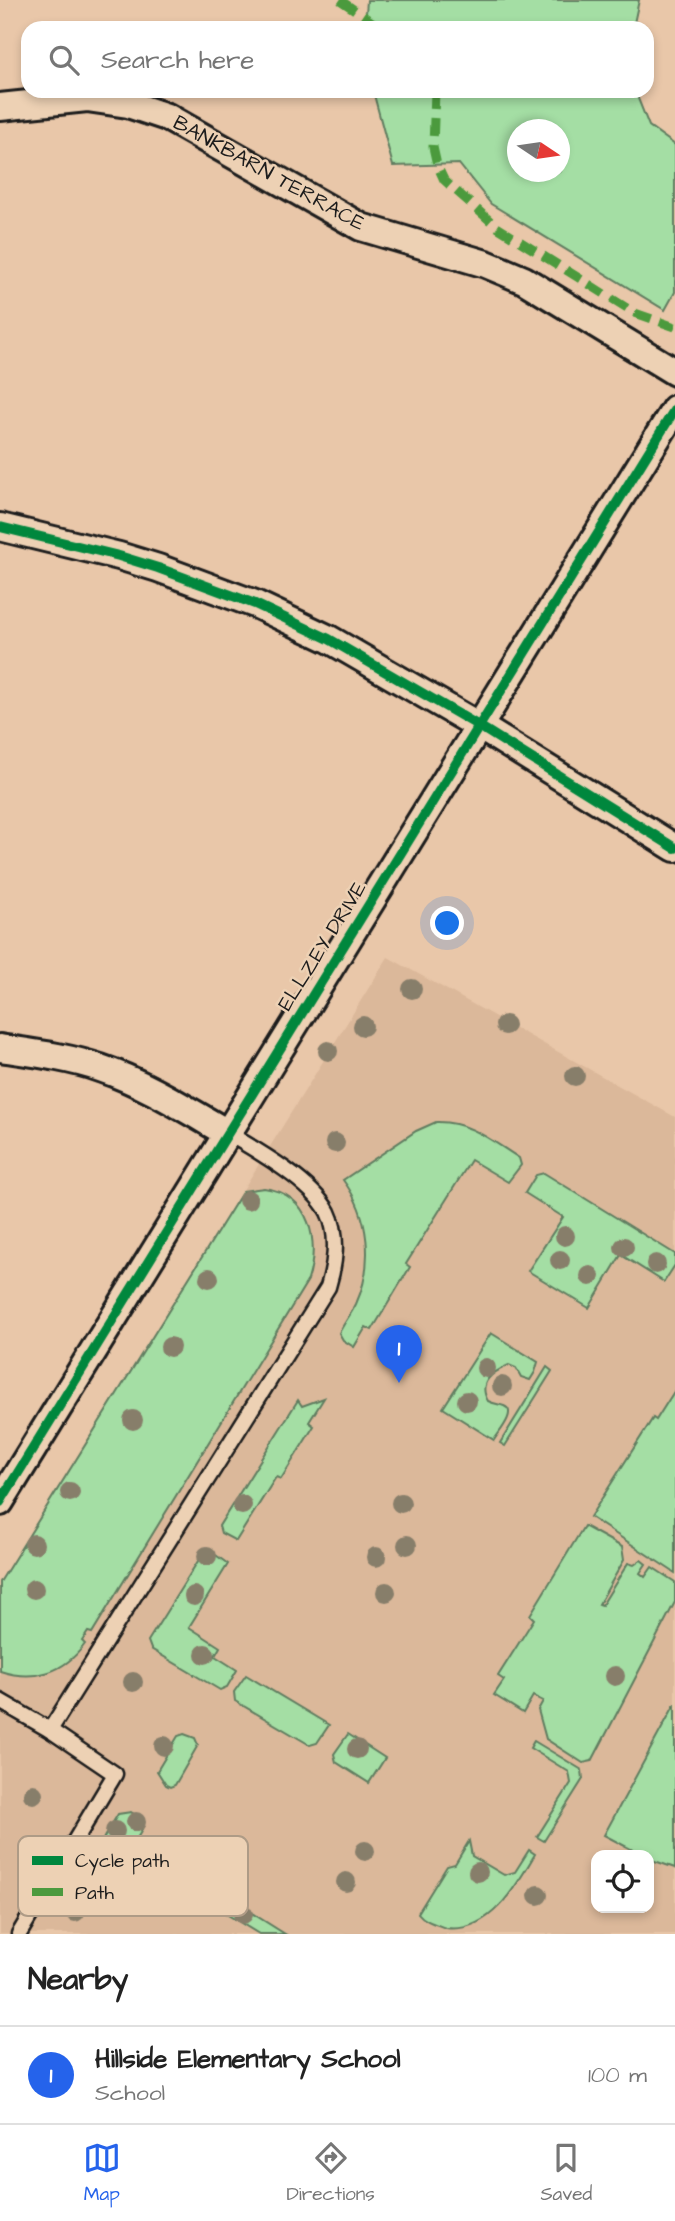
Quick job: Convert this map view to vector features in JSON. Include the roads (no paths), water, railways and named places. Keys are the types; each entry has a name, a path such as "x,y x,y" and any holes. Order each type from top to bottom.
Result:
{"street":[{"name":"BANKBARN TERRACE","path":"0,107 88,99 128,104 167,117 352,222 486,264 524,280 675,372"},
{"name":"ELLZEY DRIVE","path":"0,1502 675,409"},
{"path":"0,527 119,556 254,604 329,639 479,726 675,848"},
{"path":"0,1048 100,1068 142,1085 229,1134"}],"lane":[{"path":"50,1730 328,1287 335,1267 334,1234 327,1210 282,1168 229,1134"},
{"path":"0,1701 50,1730 115,1774 78,1836"},
{"path":"19,1934 30,1916"}],"place":[{"name":"Hillside Elementary School","path":"399,1383"}]}
